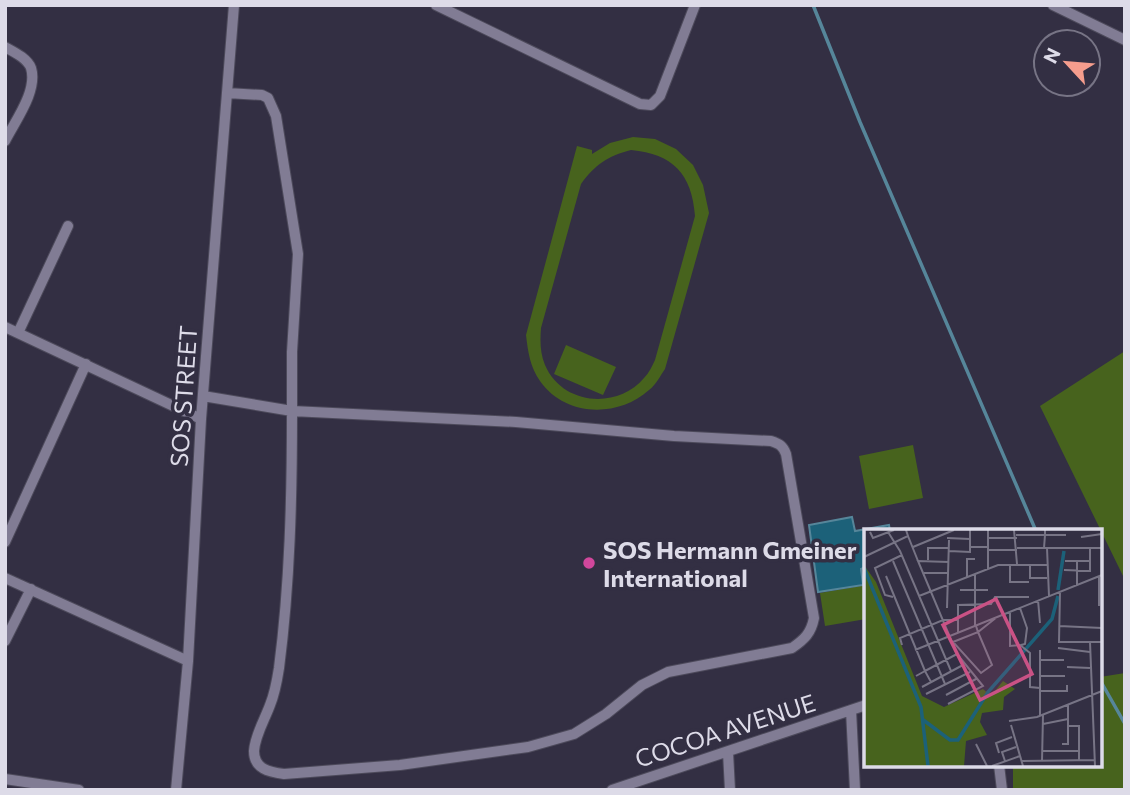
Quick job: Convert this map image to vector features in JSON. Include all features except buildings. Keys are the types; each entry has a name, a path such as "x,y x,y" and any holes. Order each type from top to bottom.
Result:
{"street":[{"name":"SOS STREET","path":"176,790 188,661 201,419 234,5"},
{"path":"436,5 640,104 651,105 660,96 695,5"},
{"path":"1053,5 1125,40"},
{"path":"5,47 22,56 30,66 32,82 5,141"},
{"path":"203,396 292,411 516,422 779,443 786,454 814,618 812,627 806,638 792,648 668,673 642,685 606,714 574,734 528,747 400,765 284,774 269,772 259,766 254,752 258,734 276,689 292,505 292,411 292,352 298,254 276,116 268,98 262,94 227,93"},
{"path":"18,333 68,226"},
{"path":"5,327 201,419"},
{"path":"5,542 86,365"},
{"path":"5,578 188,661"},
{"path":"5,641 31,589"},
{"name":"COCOA AVENUE","path":"612,790 864,706"},
{"path":"851,710 855,790"},
{"path":"728,751 730,790"},
{"path":"999,767 1002,790"},
{"path":"5,779 79,790"}],"green space":[{"path":"633,137 655,139 676,149 693,165 703,185 709,213 665,369 654,386 636,399 607,409 592,410 563,402 540,381 532,365 526,335 577,146 592,150 592,154 610,143","holes":["631,150 646,152 669,162 685,178 695,216 655,360 644,378 620,395 605,398 577,395 553,378 543,360 540,338 581,184 608,158"]},
{"path":"566,345 616,367 603,395 554,374"},
{"path":"1125,351 1125,580 1102,529 1040,406"},
{"path":"913,445 923,498 869,509 859,456"},
{"path":"864,585 864,619 825,626 820,593"},
{"path":"1125,673 1125,790 1013,790 1013,767 1102,767 1102,677"}],"water":[{"path":"852,517 855,531 864,529 864,568 861,569 863,585 818,592 809,525"},
{"path":"889,525 890,529 866,529"}],"waterway":[{"path":"813,5 860,122 1035,529"},
{"path":"1102,684 1125,724"}],"place":[{"name":"SOS Hermann Gmeiner International","path":"589,563"}]}
